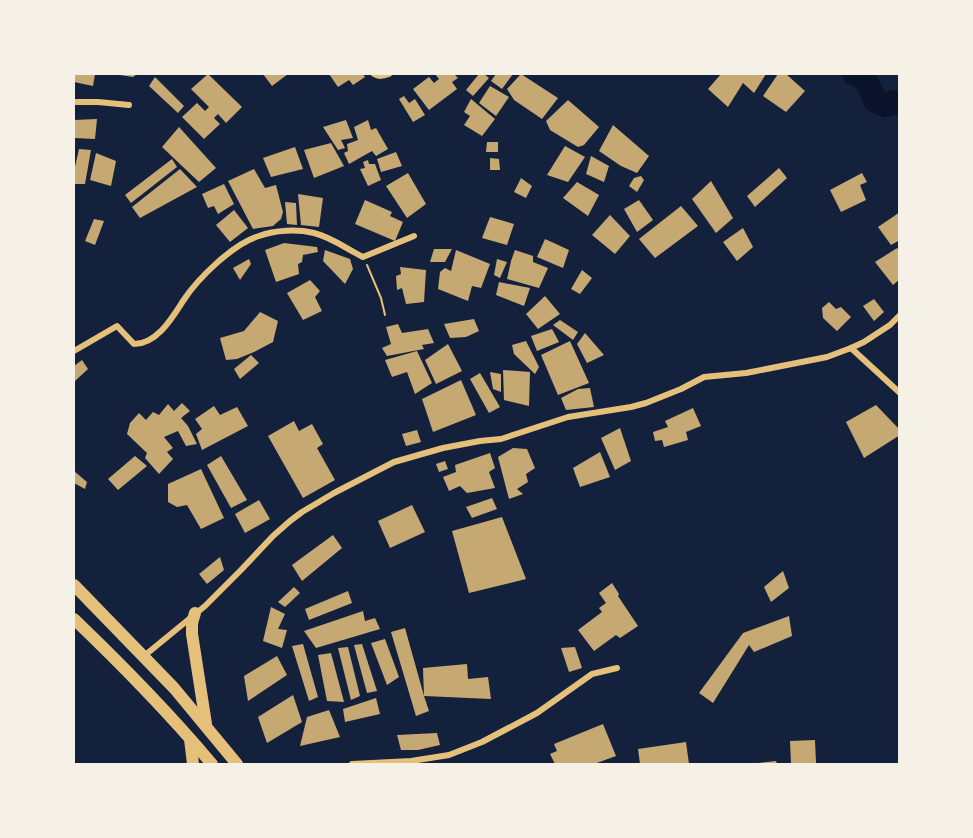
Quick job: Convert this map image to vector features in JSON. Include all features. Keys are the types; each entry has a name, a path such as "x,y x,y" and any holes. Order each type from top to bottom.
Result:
{"highway":[{"path":"74,585 174,688 237,765"},
{"path":"195,613 192,634 207,726"},
{"path":"74,619 123,667 212,765"},
{"path":"190,739 193,765"}],"street":[{"path":"374,74 377,76 389,74"},
{"path":"74,102 129,105"},
{"path":"74,351 117,326 134,344 142,344 172,320 192,288 216,264 243,243 259,235 285,231 314,233 363,257 414,236"},
{"path":"144,656 220,592 290,521 343,487 394,462 436,449 501,439 568,417 646,403 681,389 704,376 755,372 827,357 851,348 890,325 900,315"},
{"path":"851,348 900,393"},
{"path":"352,765 411,761 449,755 482,742 537,713 592,674 617,668"}],"path":[{"path":"363,257 375,280 385,315"}],"building":[{"path":"74,74 95,74 93,86 74,82"},
{"path":"120,74 137,74 133,77"},
{"path":"208,74 242,107 226,123 218,114 214,118 220,124 204,139 182,117 197,103 205,111 209,107 191,89"},
{"path":"263,74 288,74 272,86"},
{"path":"329,74 363,74 365,77 353,85 349,80 338,87"},
{"path":"435,74 454,74 458,78 452,82 457,89 429,110 413,89 429,77 434,83 439,79"},
{"path":"479,74 484,74 489,78 473,96 466,90"},
{"path":"496,74 513,74 502,89 491,81"},
{"path":"521,74 558,98 542,119 514,100 507,89"},
{"path":"721,74 766,74 754,93 743,83 728,107 708,89"},
{"path":"778,74 786,74 805,91 786,112 763,96"},
{"path":"155,77 184,106 178,113 149,86"},
{"path":"490,86 509,97 496,116 479,103"},
{"path":"404,96 409,103 415,99 425,115 413,122 399,99"},
{"path":"471,99 495,119 482,136 464,125 470,116 464,112"},
{"path":"568,100 599,127 584,145 578,147 550,130 546,121"},
{"path":"97,119 95,139 74,138 74,120"},
{"path":"346,120 353,138 341,140 345,148 338,150 323,127"},
{"path":"368,120 371,130 376,128 388,149 376,156 372,151 349,164 344,153 348,151 347,144 358,140 354,127"},
{"path":"613,125 649,156 637,173 621,166 599,151"},
{"path":"179,127 216,168 199,182 162,147"},
{"path":"487,142 498,142 498,152 486,152"},
{"path":"331,143 344,166 314,178 304,150"},
{"path":"565,146 585,157 568,182 547,175"},
{"path":"295,147 303,169 271,177 263,158"},
{"path":"79,149 91,150 85,184 74,184 74,171"},
{"path":"396,152 402,166 381,172 377,159"},
{"path":"96,153 116,161 111,186 90,180"},
{"path":"591,156 609,166 604,182 586,174"},
{"path":"490,158 499,159 500,170 490,170"},
{"path":"172,159 177,167 131,203 125,195"},
{"path":"368,160 369,164 375,164 381,180 368,186 360,169 365,168 363,162"},
{"path":"779,168 787,178 755,207 747,196"},
{"path":"180,169 197,187 140,218 132,207"},
{"path":"254,169 265,188 276,185 283,212 281,219 273,226 253,229 228,181"},
{"path":"408,173 426,204 407,218 386,186"},
{"path":"862,173 867,182 860,185 866,200 841,212 830,190"},
{"path":"641,176 644,180 637,192 629,186 634,178"},
{"path":"521,178 532,186 526,198 514,192"},
{"path":"711,181 733,218 716,233 692,199"},
{"path":"577,182 599,195 588,216 563,198"},
{"path":"224,184 234,204 218,214 214,206 208,208 202,194"},
{"path":"298,194 323,198 319,227 301,225"},
{"path":"365,200 392,212 390,216 403,222 395,241 355,224"},
{"path":"639,200 653,220 637,232 624,209"},
{"path":"285,202 296,203 297,225 287,224"},
{"path":"681,206 698,226 655,258 639,239"},
{"path":"234,210 248,228 230,242 216,225"},
{"path":"900,212 900,240 891,245 878,227"},
{"path":"610,215 630,236 615,254 592,235"},
{"path":"490,217 514,224 507,245 482,238"},
{"path":"94,219 104,221 95,245 85,241"},
{"path":"743,228 753,247 737,261 723,242"},
{"path":"545,239 569,250 563,268 537,257"},
{"path":"284,243 317,247 318,252 303,255 302,262 298,264 299,274 276,282 265,250"},
{"path":"897,248 900,252 900,279 893,285 875,262"},
{"path":"434,249 452,249 445,262 430,262"},
{"path":"325,250 350,259 353,269 345,284 323,261"},
{"path":"456,250 490,264 481,288 472,286 468,301 438,289 440,272 445,268 451,271"},
{"path":"515,250 533,256 533,262 548,268 539,288 507,279"},
{"path":"249,259 251,264 240,280 233,268"},
{"path":"497,259 507,262 500,278 494,275"},
{"path":"400,267 426,270 424,302 406,304 402,288 397,290 396,276 401,274"},
{"path":"582,270 592,278 580,294 571,289"},
{"path":"310,280 320,291 315,297 322,311 303,320 287,293"},
{"path":"499,282 530,288 524,306 496,295"},
{"path":"545,296 560,314 538,329 526,314"},
{"path":"874,299 884,312 874,321 863,306"},
{"path":"829,302 836,309 841,307 851,317 837,331 823,318 822,308"},
{"path":"260,312 278,321 273,342 237,359 226,360 220,338 244,331"},
{"path":"474,319 479,331 466,337 450,338 444,324"},
{"path":"560,320 578,332 573,340 553,325"},
{"path":"398,324 402,333 428,329 434,343 422,345 424,349 387,356 382,348 391,344 386,327"},
{"path":"552,329 559,342 537,351 531,336"},
{"path":"585,333 604,355 587,363 577,344"},
{"path":"526,341 539,367 535,374 514,354 512,345"},
{"path":"570,341 589,383 558,395 541,355"},
{"path":"448,344 462,371 436,384 425,360"},
{"path":"417,351 432,383 415,394 407,372 392,377 385,360"},
{"path":"251,355 259,363 240,379 234,369"},
{"path":"82,360 88,369 74,382 74,366"},
{"path":"503,370 530,372 529,406 504,400"},
{"path":"490,372 501,374 501,392 493,389"},
{"path":"480,373 500,407 489,413 470,379"},
{"path":"461,380 476,415 433,432 422,399"},
{"path":"590,388 594,407 566,410 561,398 578,389"},
{"path":"182,403 190,411 181,418 197,444 186,446 178,431 164,437 173,448 167,452 173,459 159,474 145,458 147,453 127,434 130,423 139,413 146,420 153,412 159,415 168,404 174,411"},
{"path":"876,405 900,430 900,435 864,458 846,422"},
{"path":"214,406 220,415 237,407 248,426 202,450 196,434 202,429 195,419"},
{"path":"693,408 701,426 686,432 688,440 664,447 662,440 655,441 653,432 668,427 665,421"},
{"path":"294,421 299,431 312,424 323,444 317,448 335,480 303,498 268,436"},
{"path":"620,428 631,461 615,470 601,438"},
{"path":"417,430 421,442 406,446 402,434"},
{"path":"513,448 527,449 535,468 526,474 528,482 517,489 523,494 509,499 498,457"},
{"path":"600,452 610,477 580,487 573,468"},
{"path":"490,453 495,468 489,472 495,488 467,493 460,486 449,491 443,477 456,472 455,465"},
{"path":"135,456 147,466 118,490 108,479"},
{"path":"221,456 247,500 231,508 207,465"},
{"path":"445,461 448,469 439,472 436,464"},
{"path":"201,469 224,518 201,529 187,505 177,507 168,502 168,484"},
{"path":"74,471 87,482 85,489 74,483"},
{"path":"492,498 497,509 472,518 466,507"},
{"path":"259,500 270,519 245,533 235,514"},
{"path":"412,505 425,532 390,548 378,521"},
{"path":"502,517 526,579 469,593 452,531"},
{"path":"333,535 342,548 302,581 292,565"},
{"path":"220,557 224,570 207,584 199,574"},
{"path":"783,571 789,588 771,602 764,587"},
{"path":"612,583 638,626 620,638 616,635 594,651 578,630 602,612 599,608 606,603 599,593"},
{"path":"294,587 300,593 285,607 278,602"},
{"path":"348,591 352,603 309,620 305,609"},
{"path":"271,607 285,614 278,629 287,630 282,648 263,641"},
{"path":"363,611 365,621 375,618 380,629 316,648 304,631"},
{"path":"789,616 792,636 754,652 749,645 713,703 699,693 743,633"},
{"path":"405,628 429,711 416,716 391,632"},
{"path":"385,639 399,677 387,685 371,643"},
{"path":"303,644 318,697 309,701 292,646"},
{"path":"362,644 377,691 367,693 354,645"},
{"path":"348,647 360,696 351,700 338,648"},
{"path":"575,647 582,668 569,672 561,648"},
{"path":"331,653 344,702 327,701 318,655"},
{"path":"277,656 287,675 248,701 244,676"},
{"path":"467,664 468,679 488,677 491,699 424,696 423,668"},
{"path":"293,695 302,722 267,743 258,717"},
{"path":"376,698 380,714 345,722 343,709"},
{"path":"329,710 340,737 300,746 307,717"},
{"path":"603,724 616,756 594,764 555,764 550,754 557,751 554,744"},
{"path":"437,733 440,745 418,750 401,750 397,735"},
{"path":"815,740 816,763 791,764 790,741"},
{"path":"686,742 689,764 640,764 638,749"},
{"path":"776,761 777,764 758,764 758,763"}],"waterway":[{"path":"854,74 865,81 875,101 885,105 894,102 900,104"}]}
